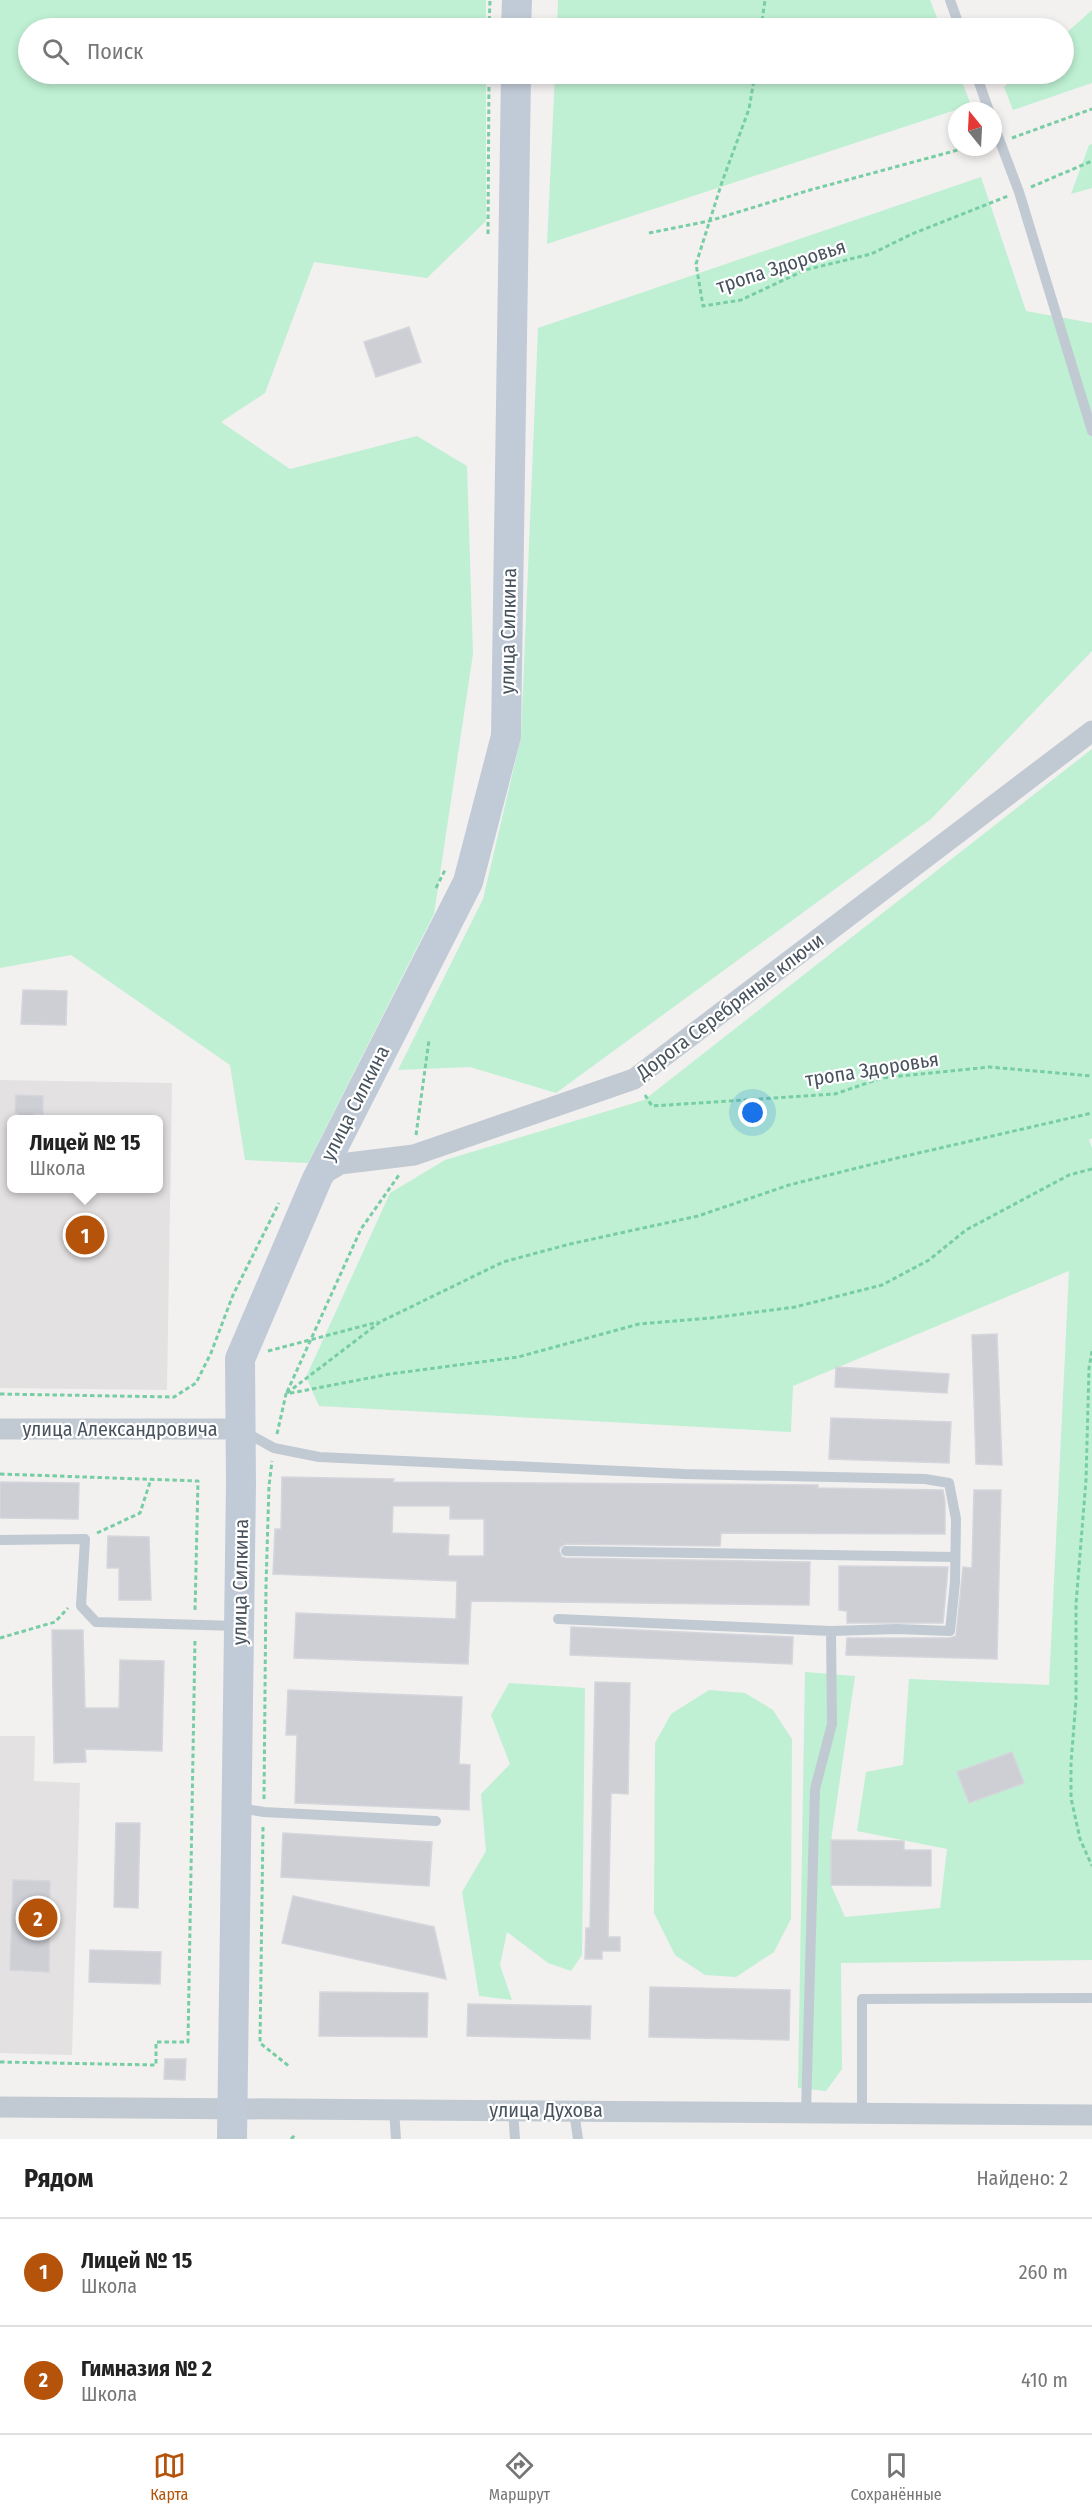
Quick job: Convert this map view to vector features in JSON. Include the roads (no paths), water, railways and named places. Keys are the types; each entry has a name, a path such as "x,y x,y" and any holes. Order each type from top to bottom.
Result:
{"main road":[{"path":"516,18 517,0"},
{"name":"улица Силкина","path":"232,2139 250,1810 239,1626 240,1429 226,1356 468,882 506,736 516,84"}],"street":[{"name":"Дорога Серебряные ключи","path":"317,1179 340,1164 414,1155 634,1079 1092,731"},
{"name":"улица Александровича","path":"0,1429 240,1429"},
{"name":"улица Духова","path":"0,2107 156,2110 232,2108 1092,2115"}],"lane":[{"path":"950,0 956,18"},
{"path":"980,84 986,102"},
{"path":"1002,147 1019,192 1092,431"},
{"path":"240,1429 274,1448 331,1458 684,1474 925,1479 949,1483 956,1519 950,1631 897,1629 831,1631 558,1619"},
{"path":"0,1540 84,1539 81,1606 96,1622 239,1626"},
{"path":"566,1551 955,1557"},
{"path":"806,2113 815,1789 832,1724 831,1631"},
{"path":"250,1810 436,1821"},
{"path":"862,2113 862,1999 1092,1998"},
{"path":"394,2109 396,2139"},
{"path":"513,2110 515,2139"},
{"path":"574,2111 578,2139"}],"place":[{"name":"Лицей № 15","path":"85,1235"},
{"name":"Гимназия № 2","path":"38,1918"}]}
